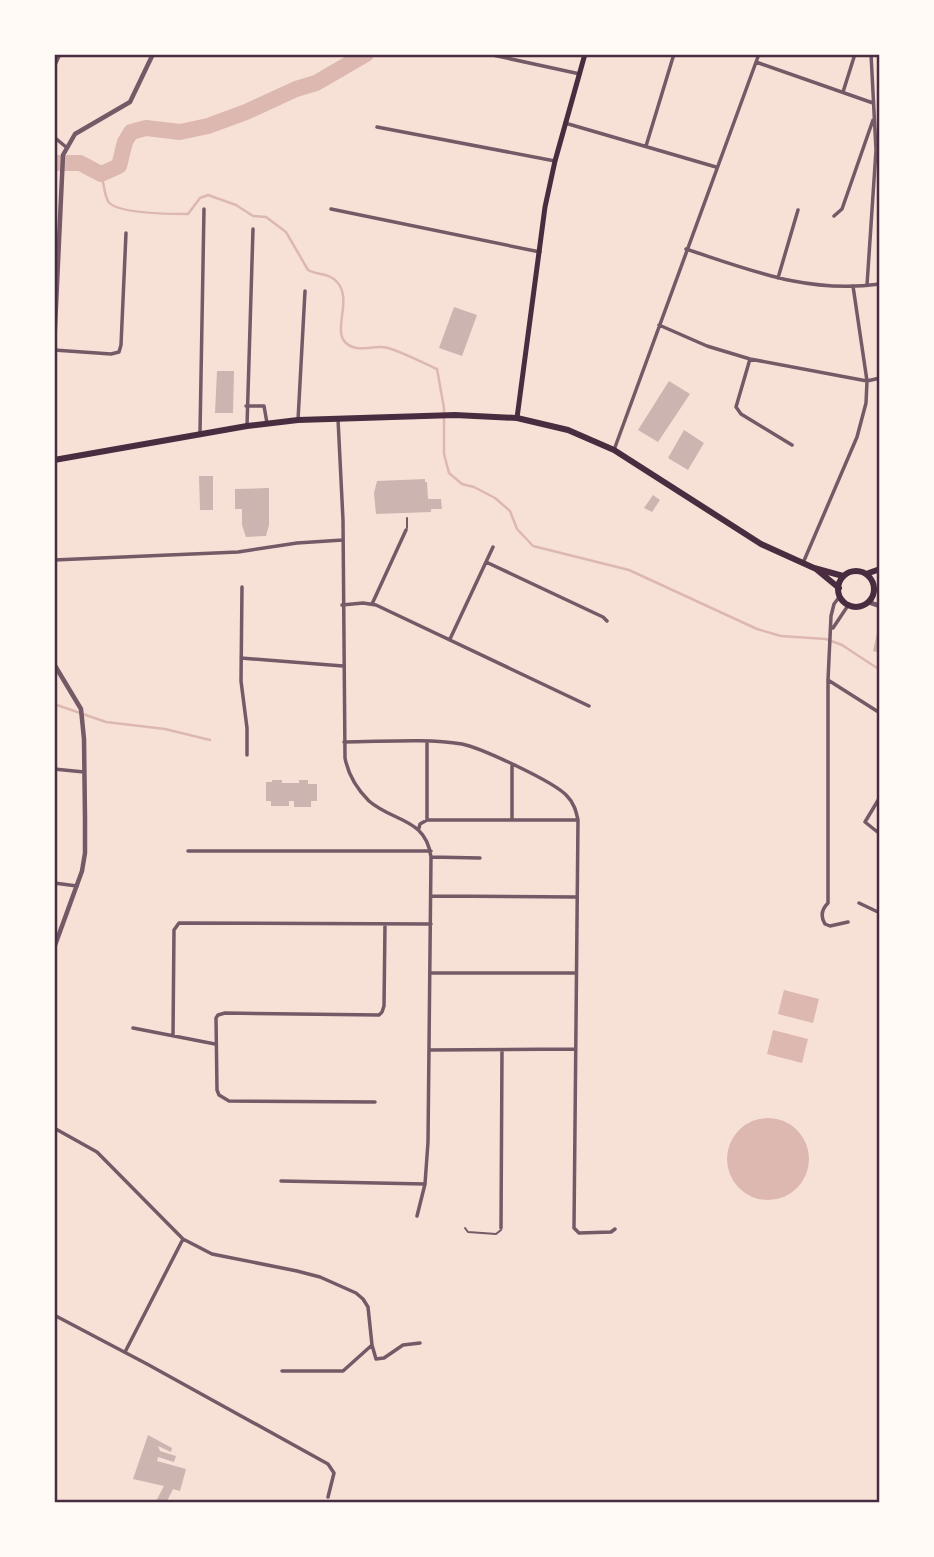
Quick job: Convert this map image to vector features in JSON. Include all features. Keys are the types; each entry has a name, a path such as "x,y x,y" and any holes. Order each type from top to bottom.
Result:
{"main road":[{"path":"517,418 545,207 585,54"},
{"path":"54,460 247,426 298,420 438,415 517,418 568,430 614,450 736,529 814,568 843,576"},
{"path":"814,568 839,588"},
{"path":"866,573 877,587 868,602 859,606 849,604 840,596 839,588 843,576 852,571 866,573 880,569"}],"street":[{"path":"54,67 60,54"},
{"path":"126,233 119,352 111,354 54,349 63,155 66,147 83,129 130,102 153,54"},
{"path":"488,54 579,74"},
{"path":"646,146 674,54"},
{"path":"614,450 759,54"},
{"path":"843,92 855,54"},
{"path":"867,285 875,190 871,54"},
{"path":"756,62 873,103"},
{"path":"834,216 842,209 874,118"},
{"path":"565,123 716,167"},
{"path":"377,127 555,161"},
{"path":"54,137 66,147"},
{"path":"200,436 204,209"},
{"path":"331,209 540,252"},
{"path":"778,278 798,210"},
{"path":"247,426 253,229"},
{"path":"686,249 806,285 880,284"},
{"path":"803,563 857,437 866,403 867,381 853,286"},
{"path":"298,420 306,291"},
{"path":"659,326 707,346 750,359 867,381 880,379"},
{"path":"750,359 736,407 741,414 792,444"},
{"path":"246,406 264,406 267,423"},
{"path":"338,417 343,540 344,742 347,768 370,802 419,828 424,834 431,857 430,1050 425,1184 417,1216"},
{"path":"372,604 407,530"},
{"path":"54,560 238,552 297,543 343,540"},
{"path":"450,639 493,547"},
{"path":"486,562 607,621"},
{"path":"242,587 241,658 247,755"},
{"path":"840,596 834,604 828,680 828,903 823,908 822,919 830,926 848,922"},
{"path":"868,602 880,606"},
{"path":"342,605 372,604 589,706"},
{"path":"832,630 849,604"},
{"path":"241,658 343,666"},
{"path":"54,664 81,709 83,719 85,853 77,886 54,948"},
{"path":"828,680 880,713"},
{"path":"344,742 427,742 472,747 562,791 575,807 578,820 574,1228 579,1233 611,1232 615,1229"},
{"path":"427,742 428,820"},
{"path":"512,765 512,819"},
{"path":"54,769 84,772"},
{"path":"880,797 865,820 866,825 880,834"},
{"path":"419,828 420,824 428,820 578,820"},
{"path":"188,851 430,851"},
{"path":"431,857 480,858"},
{"path":"54,883 77,886"},
{"path":"431,896 576,897"},
{"path":"859,903 880,913"},
{"path":"173,1036 175,927 179,923 431,924"},
{"path":"375,1102 229,1101 219,1095 217,1090 216,1018 225,1013 379,1015 384,1006 385,924"},
{"path":"430,973 576,973"},
{"path":"133,1028 215,1044"},
{"path":"430,1050 576,1049"},
{"path":"501,1228 502,1050"},
{"path":"54,1128 97,1152 183,1239 212,1254 320,1277 356,1293 368,1307 374,1357 380,1360 403,1345 420,1343"},
{"path":"281,1181 425,1184"},
{"path":"125,1352 183,1239"},
{"path":"54,1315 328,1464 334,1472 328,1497"},
{"path":"282,1371 343,1371 372,1345"}],"lane":[{"path":"407,518 407,530"},
{"path":"465,1228 468,1233 496,1234 501,1228"}],"shaded area":[{"path":"784,990 819,999 813,1023 778,1014"},
{"path":"773,1030 808,1039 802,1063 767,1054"},
{"path":"768,1118 784,1121 797,1130 806,1143 809,1159 806,1175 797,1188 784,1197 768,1200 752,1197 739,1188 730,1175 727,1159 730,1143 739,1130 752,1121"}],"building":[{"path":"454,307 477,315 462,356 439,348"},
{"path":"217,371 234,371 233,413 215,413"},
{"path":"669,381 690,394 658,442 638,430"},
{"path":"684,430 704,443 688,470 668,458"},
{"path":"199,476 213,476 213,510 200,510"},
{"path":"425,479 428,499 441,499 442,509 431,509 431,512 376,514 374,493 377,481"},
{"path":"269,488 269,525 266,536 246,537 242,525 242,509 235,509 235,489"},
{"path":"653,495 660,500 652,512 644,508"},
{"path":"880,624 880,653 873,651"},
{"path":"272,780 299,783 299,780 308,780 308,784 317,784 317,801 311,801 311,807 294,807 294,801 289,801 289,806 271,806 271,801 266,801 266,782"},
{"path":"148,1435 172,1448 171,1452 158,1446 160,1451 176,1456 174,1462 158,1457 157,1461 186,1469 180,1491 173,1489 166,1503 155,1503 164,1486 133,1479"}],"waterway":[{"path":"54,163 80,163 101,174 119,166 125,142 131,132 146,128 180,132 208,126 316,83 366,54"},
{"path":"101,174 108,201 121,209 188,214 200,198 208,195 236,205 253,216 266,217 286,232 308,270 331,277 341,289 341,331 346,343 356,348 388,348 437,369 444,408 444,454 449,473 462,484 495,498 510,511 517,529 533,546 629,570 757,629 781,636 826,639 842,645 880,670"},
{"path":"54,704 106,722 165,729 210,740"}]}
